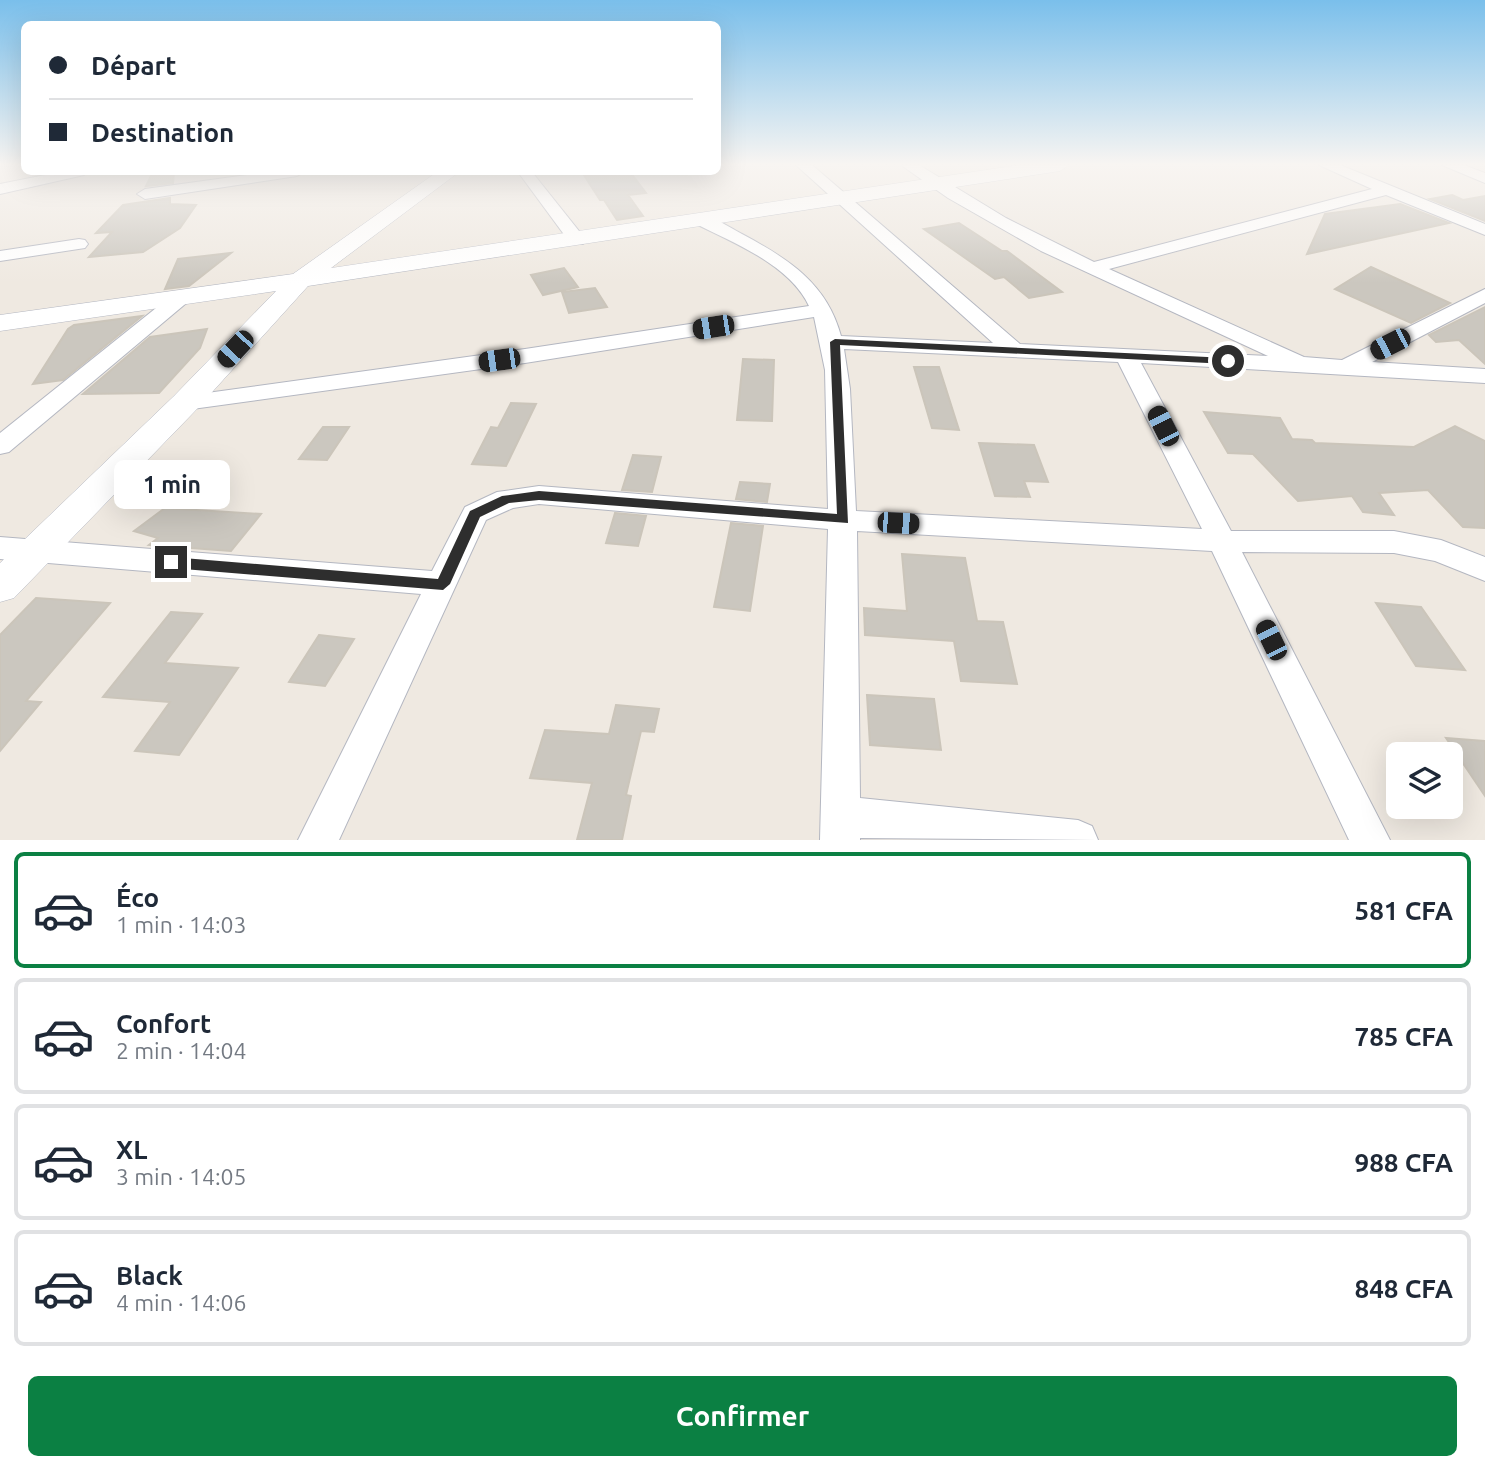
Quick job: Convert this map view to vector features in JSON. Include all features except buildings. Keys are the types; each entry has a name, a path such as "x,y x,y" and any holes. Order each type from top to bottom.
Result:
{"street":[{"path":"0,587 185,403 302,278 404,204"},
{"path":"550,204 577,240"},
{"path":"0,323 577,240 805,204"},
{"path":"845,204 1016,352"},
{"path":"972,204 1093,268 1305,364"},
{"path":"1093,268 1333,204"},
{"path":"1423,204 1484,228"},
{"path":"702,220 753,246 802,281 815,296 835,342 844,520 840,828 1077,840"},
{"path":"0,256 79,244"},
{"path":"1343,368 1485,295"},
{"path":"0,446 183,296"},
{"path":"185,403 526,356 821,310"},
{"path":"835,342 1305,364 1485,376"},
{"path":"1127,357 1222,541 1370,840"},
{"path":"318,840 443,584 474,514 507,499 539,495 844,520 1222,541 1394,542 1441,551 1485,570"},
{"path":"0,548 443,584"}],"route":[{"path":"171,562 443,584 474,514 507,499 539,495 844,520 835,342 1228,361"}]}
